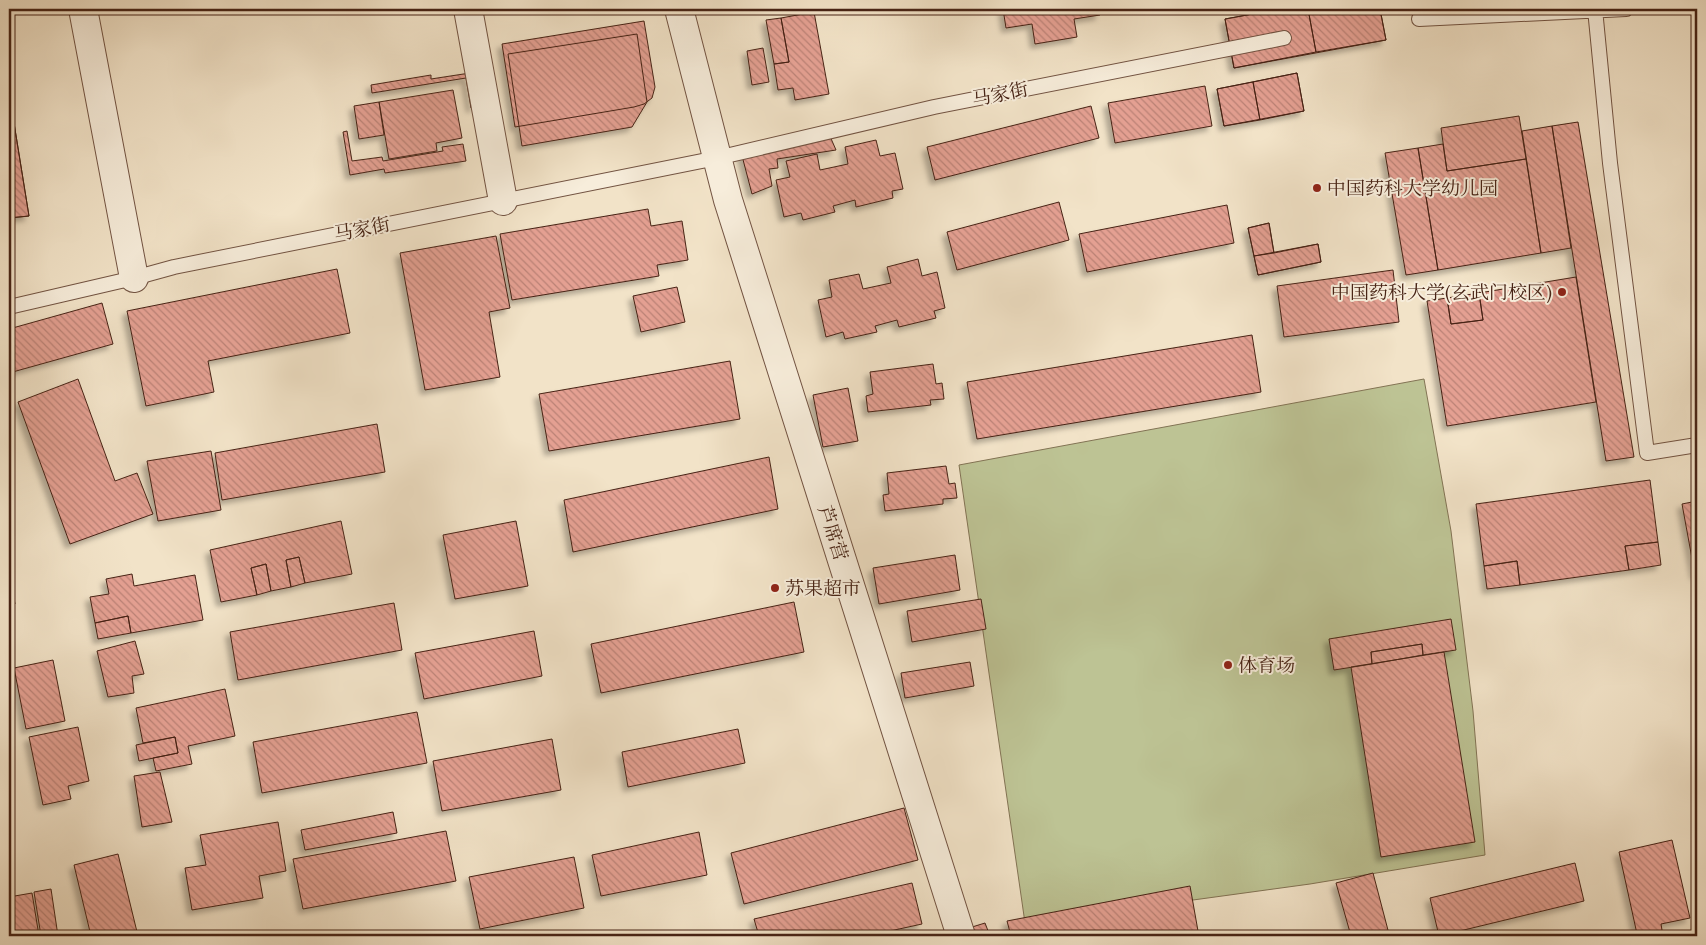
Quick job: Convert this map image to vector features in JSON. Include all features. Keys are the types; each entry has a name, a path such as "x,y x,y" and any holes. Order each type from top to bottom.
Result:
{"street":[{"path":"83,9 134,278"},
{"path":"468,9 503,201"},
{"path":"679,9 717,158"},
{"name":"芦席营","path":"717,158 728,200 961,936"}],"lane":[{"path":"1596,9 1610,163 1648,453 1697,445"},
{"path":"1419,19 1626,9"},
{"name":"马家街","path":"9,306 134,278 174,267 717,158 934,106 1284,38"}],"green space":[{"name":"体育场","path":"1424,379 1451,531 1473,711 1485,855 1310,884 1025,923 959,465"}],"building":[{"path":"1003,9 1099,9 1100,15 1074,19 1077,37 1035,44 1032,24 1006,28"},
{"path":"1280,9 1308,9 1316,52 1234,68 1225,19"},
{"path":"1280,9 1380,9 1386,40 1234,68 1225,19"},
{"path":"1308,9 1380,9 1386,40 1316,52"},
{"path":"814,12 829,94 795,100 793,88 778,90 774,64 789,62 781,18"},
{"path":"781,18 789,62 774,64 766,20"},
{"path":"644,21 655,87 652,98 644,104 634,107 515,127 502,44"},
{"path":"637,34 647,102 632,127 522,146 508,54"},
{"path":"763,48 769,82 752,85 747,51"},
{"path":"470,73 475,107 471,108 466,78 372,93 371,85 431,75 431,79"},
{"path":"1297,73 1304,111 1224,126 1217,89"},
{"path":"1297,73 1304,111 1260,120 1253,82"},
{"path":"1253,82 1260,120 1224,126 1217,89"},
{"path":"1205,86 1212,126 1115,143 1108,103"},
{"path":"453,90 462,138 436,143 437,151 389,159 379,102"},
{"path":"9,92 29,216 9,218"},
{"path":"9,92 29,216 9,218"},
{"path":"379,102 384,135 359,139 354,106"},
{"path":"1091,106 1099,138 935,180 927,147"},
{"path":"1519,116 1526,159 1447,171 1441,128"},
{"path":"1578,122 1634,457 1606,461 1552,126"},
{"path":"1552,126 1571,248 1541,253 1522,131"},
{"path":"347,131 352,161 382,157 383,161 443,151 442,147 463,144 466,161 385,173 384,169 350,175 343,132"},
{"path":"829,134 836,150 777,159 778,168 769,169 772,186 752,194 741,152"},
{"path":"876,140 880,156 895,153 903,189 892,191 893,198 856,207 855,200 833,206 835,212 803,220 801,213 784,217 776,180 790,177 786,161 817,154 820,170 848,164 845,147"},
{"path":"1443,144 1447,171 1526,159 1541,253 1438,270 1418,148"},
{"path":"1418,148 1438,270 1406,275 1385,153"},
{"path":"1059,202 1069,240 957,270 947,232"},
{"path":"1227,205 1234,243 1087,272 1079,234"},
{"path":"648,209 651,226 682,221 688,260 657,265 659,276 512,300 500,234"},
{"path":"1269,223 1274,253 1318,244 1321,262 1258,275 1248,228"},
{"path":"1269,223 1274,253 1254,256 1248,228"},
{"path":"496,236 510,308 489,312 500,377 425,390 400,253"},
{"path":"1318,244 1321,262 1258,275 1254,256"},
{"path":"918,259 922,276 937,272 945,308 934,311 936,318 899,327 897,320 875,326 877,332 845,339 843,332 826,337 818,300 832,297 829,280 859,274 863,289 891,283 887,267"},
{"path":"337,269 350,333 208,361 214,392 146,406 127,311"},
{"path":"1393,270 1399,322 1284,337 1277,286"},
{"path":"1576,277 1596,402 1447,426 1427,301 1447,298 1451,324 1483,320 1479,293"},
{"path":"677,287 685,322 641,332 633,296"},
{"path":"1479,293 1483,320 1451,324 1447,298"},
{"path":"102,303 113,344 9,373 9,329"},
{"path":"1252,335 1261,392 977,439 967,382"},
{"path":"730,361 740,419 549,451 539,394"},
{"path":"933,364 936,384 942,383 944,399 930,400 931,405 868,412 866,396 873,394 870,372"},
{"path":"78,379 115,481 137,473 153,514 70,544 18,402"},
{"path":"848,388 858,441 823,447 813,395"},
{"path":"377,424 385,472 222,500 215,453"},
{"path":"211,451 221,510 158,521 147,461"},
{"path":"769,457 778,509 573,552 564,500"},
{"path":"946,466 949,484 955,483 957,498 943,499 943,504 885,511 883,495 889,494 887,473"},
{"path":"1650,480 1658,542 1625,546 1629,570 1520,585 1517,561 1484,566 1476,504"},
{"path":"1697,501 1697,575 1695,575 1682,504"},
{"path":"341,521 352,574 305,583 299,557 286,560 291,587 271,591 266,564 251,568 257,595 221,602 210,550"},
{"path":"516,521 528,586 455,599 443,535"},
{"path":"1658,542 1661,565 1629,570 1625,546"},
{"path":"955,555 960,590 879,604 873,568"},
{"path":"299,557 305,583 291,587 286,560"},
{"path":"1517,561 1520,585 1487,589 1484,566"},
{"path":"266,564 271,591 257,595 251,568"},
{"path":"9,571 15,604 9,605"},
{"path":"132,574 134,586 195,575 203,620 131,633 128,616 95,623 90,597 109,594 106,579"},
{"path":"981,599 986,629 912,642 907,611"},
{"path":"794,602 804,652 601,693 591,644"},
{"path":"394,603 402,650 238,680 230,632"},
{"path":"128,616 131,633 98,639 95,623"},
{"path":"1451,619 1456,650 1423,655 1422,644 1371,652 1372,664 1334,670 1329,639"},
{"path":"534,631 542,676 424,699 415,653"},
{"path":"135,641 144,674 132,676 134,693 108,697 97,651"},
{"path":"1422,644 1423,655 1372,664 1371,652"},
{"path":"1444,652 1475,842 1381,857 1351,667"},
{"path":"53,660 65,721 26,729 14,668"},
{"path":"970,662 974,686 905,698 901,673"},
{"path":"225,689 235,736 188,746 192,764 156,771 153,758 178,753 175,737 143,743 136,708"},
{"path":"417,712 427,763 262,793 253,742"},
{"path":"78,727 89,781 68,786 71,799 43,805 29,737"},
{"path":"738,729 745,763 628,787 622,752"},
{"path":"175,737 178,753 139,761 136,745"},
{"path":"552,739 561,790 442,811 433,761"},
{"path":"160,772 172,822 142,827 134,776"},
{"path":"904,808 918,860 744,904 731,853"},
{"path":"393,812 397,833 305,850 301,830"},
{"path":"278,822 286,871 259,876 263,898 192,910 185,868 206,865 200,835"},
{"path":"446,831 456,881 303,909 293,859"},
{"path":"699,832 707,875 601,896 592,855"},
{"path":"1672,840 1690,918 1661,924 1663,936 1629,936 1637,934 1619,852"},
{"path":"118,854 138,936 91,936 74,865"},
{"path":"574,857 584,908 480,929 469,877"},
{"path":"1575,863 1584,901 1439,936 1430,898"},
{"path":"1373,873 1389,934 1382,936 1351,936 1336,883"},
{"path":"912,883 922,924 867,936 759,936 754,919"},
{"path":"1190,886 1198,931 1170,936 1011,936 1007,921"},
{"path":"51,889 58,936 41,936 34,892"},
{"path":"32,893 39,936 9,936 9,897"},
{"path":"985,923 990,936 957,936 956,932"}],"place":[{"name":"中国药科大学幼儿园","path":"1317,188"},
{"name":"中国药科大学(玄武门校区)","path":"1562,292"},
{"name":"苏果超市","path":"775,588"},
{"name":"体育场","path":"1228,665"}]}
